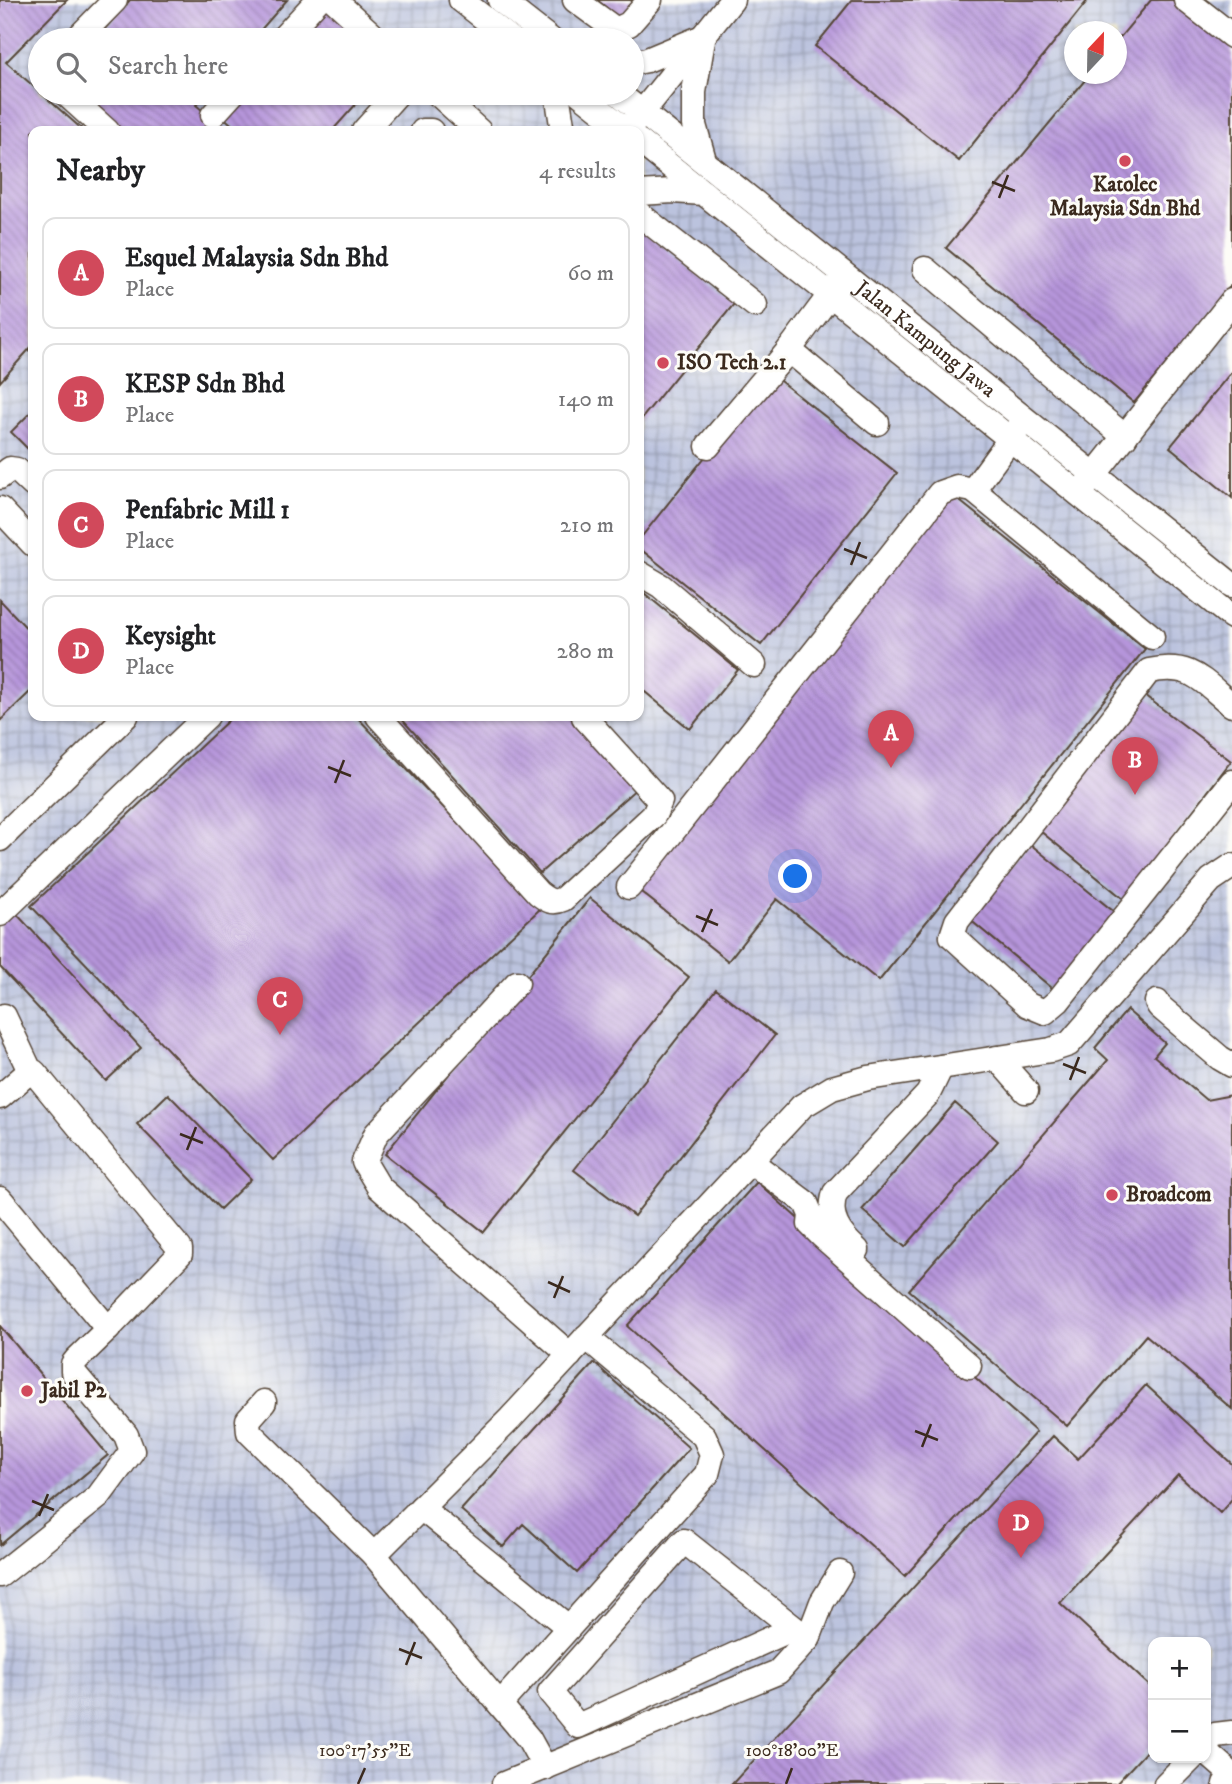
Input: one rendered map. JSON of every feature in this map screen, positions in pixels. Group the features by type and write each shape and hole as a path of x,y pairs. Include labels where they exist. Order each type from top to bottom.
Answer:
{"street":[{"path":"88,28 115,0"},
{"path":"292,28 318,0"},
{"path":"334,0 366,28"},
{"path":"461,0 497,28"},
{"path":"500,0 536,28"},
{"path":"575,0 613,28"},
{"path":"620,28 629,24 650,0"},
{"path":"631,126 732,0"},
{"path":"1186,0 1232,36"},
{"path":"644,61 704,36"},
{"path":"704,36 694,92 694,125 704,160"},
{"path":"78,105 101,126"},
{"path":"213,115 222,105"},
{"path":"368,126 387,105"},
{"path":"450,105 473,126"},
{"path":"558,105 562,126"},
{"path":"594,105 621,126"},
{"name":"Jalan Kampung Jawa","path":"634,105 1232,585"},
{"name":"Jalan Kampung Jawa","path":"644,145 1232,617"},
{"path":"644,192 704,193"},
{"path":"644,218 755,305"},
{"path":"925,269 1125,437"},
{"path":"708,446 789,350 845,274"},
{"path":"1079,494 1232,301"},
{"path":"789,350 877,423"},
{"path":"973,490 1026,418"},
{"path":"0,477 10,469 17,470 28,480"},
{"path":"629,887 940,494 957,486 973,490 1152,637"},
{"path":"0,509 28,539"},
{"path":"644,576 661,586 754,665"},
{"path":"1232,705 1189,670 1168,667 1149,671 957,921 952,936 1028,1005 1045,1012 1058,1001 1232,782"},
{"path":"0,839 121,721"},
{"path":"0,914 202,721"},
{"path":"383,721 538,893 547,901 555,902 593,871 659,807 660,801 588,721"},
{"path":"374,1555 578,1346 802,1106 832,1087 868,1078 1051,1050 1069,1044 1211,880 1232,866"},
{"path":"500,1704 707,1474 712,1454 704,1436 578,1346 379,1187 364,1162 376,1134 517,983"},
{"path":"1157,1002 1226,1061"},
{"path":"0,1575 98,1497 132,1451 126,1435 73,1372 73,1364 178,1258 180,1249 34,1072 30,1071 6,1014"},
{"path":"997,1058 1026,1090"},
{"path":"872,1263 841,1236 831,1216 831,1204 835,1193 928,1094 941,1067"},
{"path":"0,1097 30,1071"},
{"path":"750,1161 806,1203 811,1215 810,1224 968,1366"},
{"path":"0,1199 108,1329"},
{"path":"264,1402 248,1420 249,1432 374,1555 529,1739 545,1768"},
{"path":"421,1508 569,1627"},
{"path":"684,1541 801,1634 578,1726 550,1692 684,1541"},
{"path":"504,1784 778,1672 840,1573"},
{"path":"1211,1738 1214,1735 1232,1733"},
{"path":"1211,1756 1230,1773 1231,1778 1225,1784"},
{"path":"1166,1784 1187,1763"}],"shaded area":[{"path":"0,0 1232,0 1232,1784 0,1784"}],"building":[{"path":"0,0 67,0 39,28 28,28 28,40 6,62 28,81 28,105 55,105 78,126 28,126 28,351 0,382"},
{"path":"130,0 287,0 262,28 106,28"},
{"path":"327,0 358,28 299,28"},
{"path":"597,0 634,0 619,18"},
{"path":"852,0 1088,0 1071,21 1064,21 1064,30 959,161 815,46"},
{"name":"Katolec Malaysia Sdn Bhd","path":"1151,0 1175,0 1232,46 1232,284 1134,403 946,248 1082,84 1127,84 1127,29"},
{"path":"93,105 196,105 220,126 118,126"},
{"path":"228,105 355,105 336,126 233,126 220,114"},
{"name":"ISO Tech 2.1","path":"644,232 734,304 644,416"},
{"path":"1232,371 1232,498 1170,447"},
{"path":"771,374 897,473 761,645 644,552 644,534"},
{"path":"28,415 28,449 11,432"},
{"path":"951,494 1145,649 879,981 777,899 728,961 636,888"},
{"path":"644,593 738,670 690,729 644,691"},
{"path":"0,600 28,630 28,694 0,721"},
{"path":"1144,695 1231,761 1125,900 1039,830"},
{"path":"228,721 361,721 540,909 273,1160 31,906"},
{"path":"403,721 577,721 637,788 540,873"},
{"path":"1030,844 1118,915 1058,993 968,918"},
{"path":"590,898 689,977 484,1232 385,1154"},
{"path":"13,910 141,1048 106,1081 0,967 0,922"},
{"path":"716,989 775,1035 634,1216 574,1170"},
{"name":"Broadcom","path":"1127,1010 1165,1043 1154,1056 1206,1100 1232,1095 1232,1409 1146,1335 1067,1426 909,1290 1108,1060 1095,1048"},
{"path":"168,1094 251,1179 220,1209 137,1124"},
{"path":"955,1103 998,1141 905,1247 862,1210"},
{"path":"757,1182 1036,1432 905,1576 627,1326"},
{"name":"Jabil P2","path":"0,1326 108,1455 0,1545"},
{"path":"594,1363 689,1448 577,1573 523,1524 503,1547 461,1510"},
{"path":"1146,1385 1232,1464 1232,1499 1220,1513 1178,1475 1060,1603 1148,1684 1148,1749 1116,1784 732,1784 1053,1436 1078,1459"}],"place":[{"name":"Katolec Malaysia Sdn Bhd","path":"1125,161"},
{"name":"ISO Tech 2.1","path":"663,363"},
{"name":"Esquel Malaysia Sdn Bhd","path":"891,768"},
{"name":"KESP Sdn Bhd","path":"1135,795"},
{"name":"Penfabric Mill 1","path":"280,1035"},
{"name":"Broadcom","path":"1112,1195"},
{"name":"Jabil P2","path":"27,1391"},
{"name":"Keysight","path":"1021,1558"}]}
